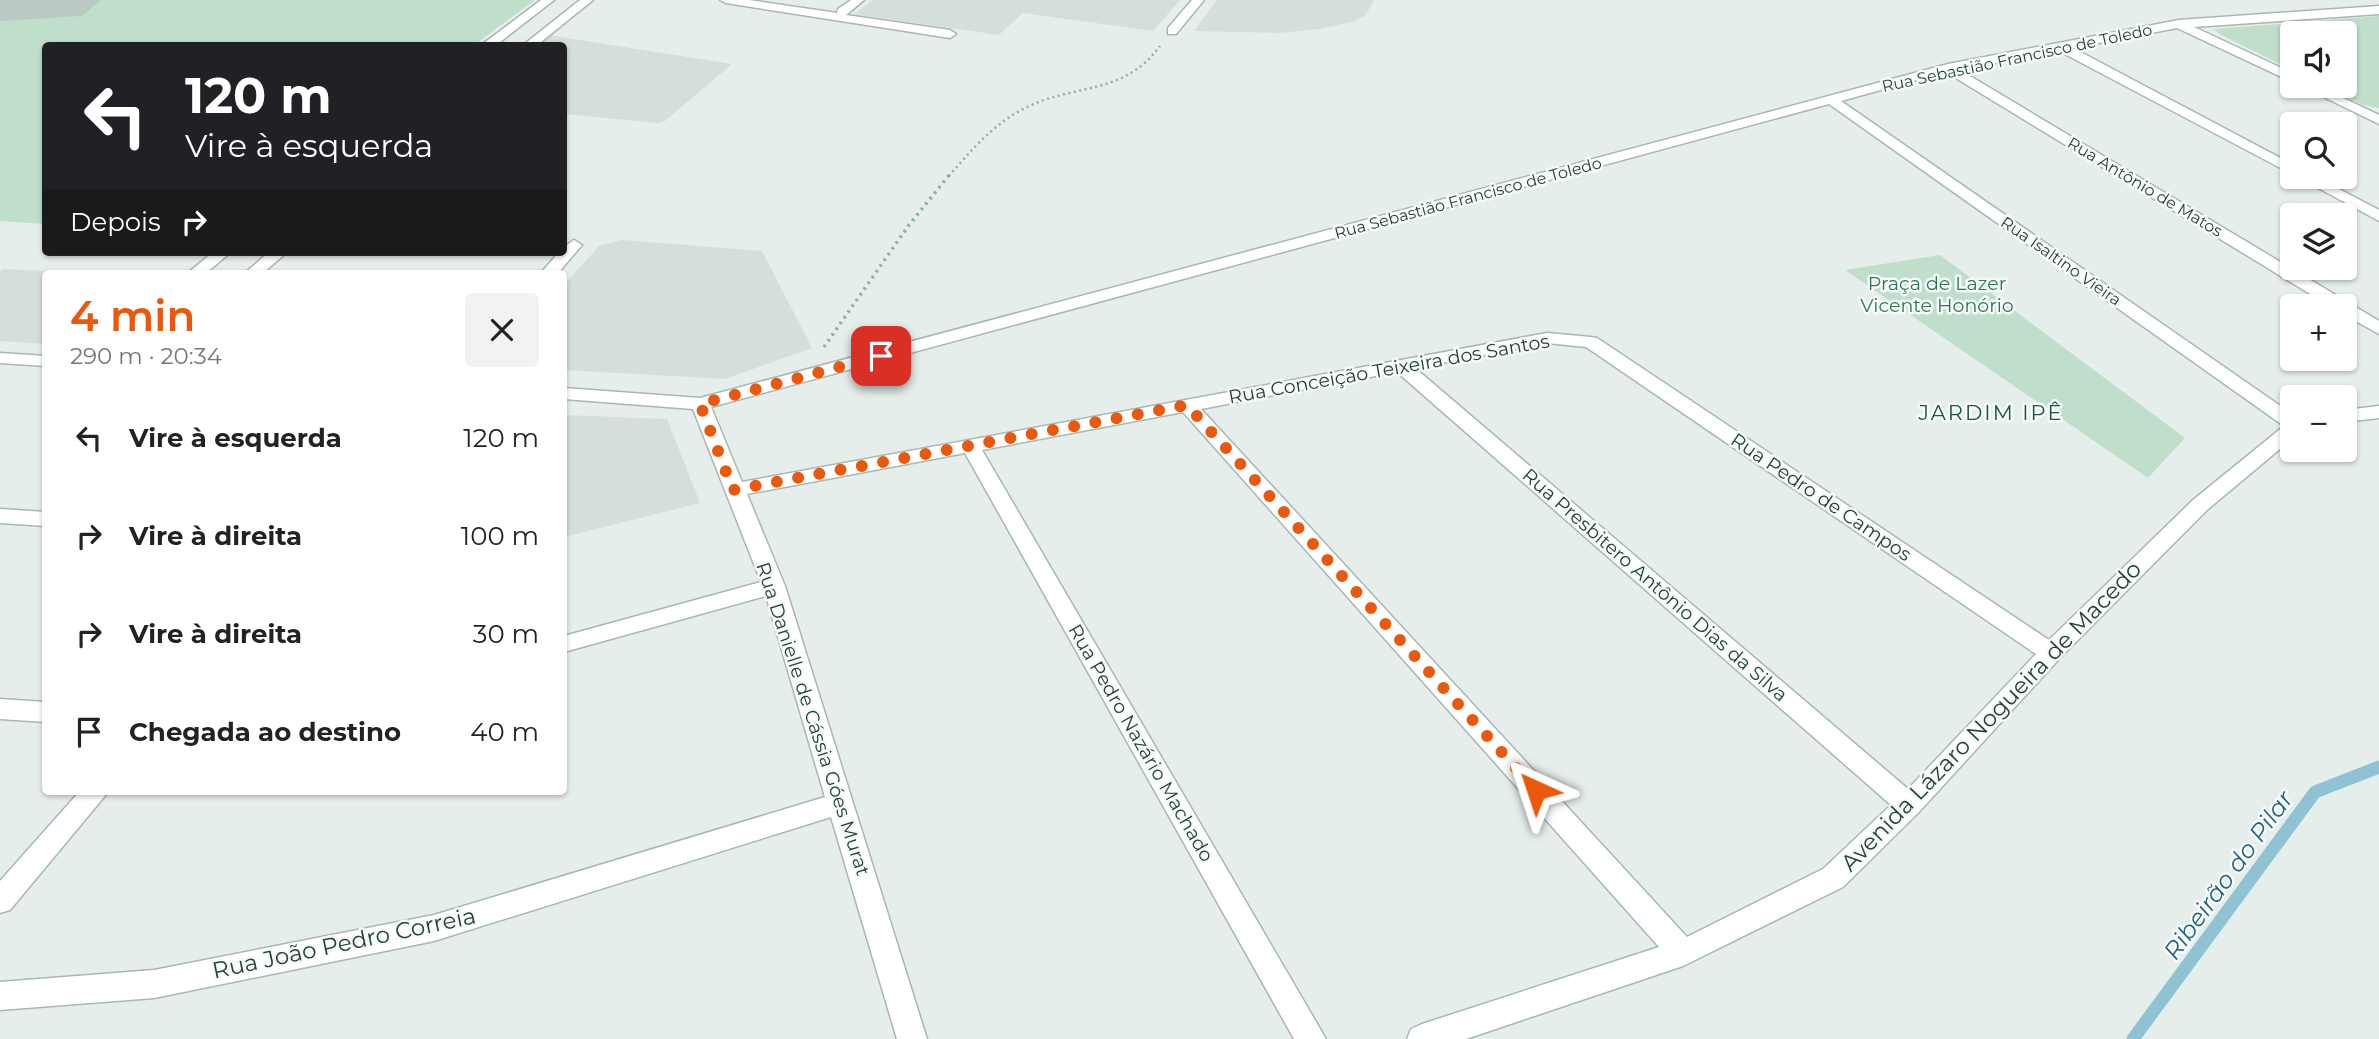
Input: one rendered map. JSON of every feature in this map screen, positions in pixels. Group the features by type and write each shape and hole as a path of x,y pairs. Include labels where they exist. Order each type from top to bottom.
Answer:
{"street":[{"path":"491,42 548,0"},
{"path":"533,42 587,0"},
{"path":"726,0 950,34"},
{"path":"842,12 858,0"},
{"path":"1172,31 1198,0"},
{"name":"Rua Sebastião Francisco de Toledo","path":"567,393 700,404 1948,68 2179,24 2379,10"},
{"path":"2179,24 2280,72"},
{"path":"2062,47 2280,164"},
{"name":"Rua Antônio de Matos","path":"1948,68 2322,294"},
{"path":"2335,98 2377,117"},
{"name":"Rua Isaltino Vieira","path":"1830,99 2280,415"},
{"path":"2328,189 2379,216"},
{"path":"567,253 574,245"},
{"path":"200,270 218,256"},
{"path":"257,270 274,256"},
{"path":"552,270 564,256"},
{"name":"Rua Antônio de Matos","path":"2357,316 2379,329"},
{"name":"Rua Conceição Teixeira dos Santos","path":"733,490 1547,338 1591,342"},
{"name":"Rua Pedro de Campos","path":"1591,342 2051,653"},
{"path":"0,358 42,361"},
{"name":"Rua Presbitero Antônio Dias da Silva","path":"1400,365 1909,805"},
{"name":"Rua Danielle de Cássia Góes Murat","path":"700,404 774,586 912,1039"},
{"path":"1187,405 1683,953"},
{"path":"2357,415 2379,412"},
{"name":"Avenida Lázaro Nogueira de Macedo","path":"1425,1039 1683,953 1833,878 1909,805 2051,653 2200,505 2280,439"},
{"name":"Rua Pedro Nazário Machado","path":"971,447 1311,1039"},
{"path":"0,516 42,519"},
{"path":"567,643 774,586"},
{"path":"0,709 42,712"},
{"path":"0,901 93,795"},
{"name":"Rua João Pedro Correia","path":"0,996 154,984 435,928 841,803"}],"path":[{"path":"803,377 914,220 968,153 1013,115 1040,103 1125,77 1142,69 1172,31"}],"shaded area":[{"path":"873,0 1180,0 1153,31 1023,13 999,35 854,14"},
{"path":"1217,0 1374,0 1365,16 1352,22 1319,29 1279,33 1194,31"},
{"path":"548,35 732,64 665,121 658,123 567,114 567,42 540,42"},
{"path":"622,240 762,251 812,348 725,379 567,370 567,282 599,246"},
{"path":"0,271 42,271 42,344 0,341"},
{"path":"567,415 667,419 700,503 567,536"}],"green space":[{"path":"0,0 535,0 478,42 42,42 42,224 0,221"},
{"path":"2379,16 2379,108 2363,105 2349,98 2357,98 2357,21 2316,21"},
{"path":"2280,24 2280,64 2219,34 2214,29"},
{"name":"Praça de Lazer Vicente Honório","path":"1940,255 2185,438 2148,478 1845,270"}],"building":[{"path":"0,0 101,0 82,16 0,21"}],"waterway":[{"name":"Ribeirão do Pilar","path":"2133,1039 2315,792 2379,767"}],"district":[{"name":"JARDIM IPÊ","path":"1991,412"}],"route":[{"path":"881,356 700,404 733,490 1187,405 1536,790"}]}
